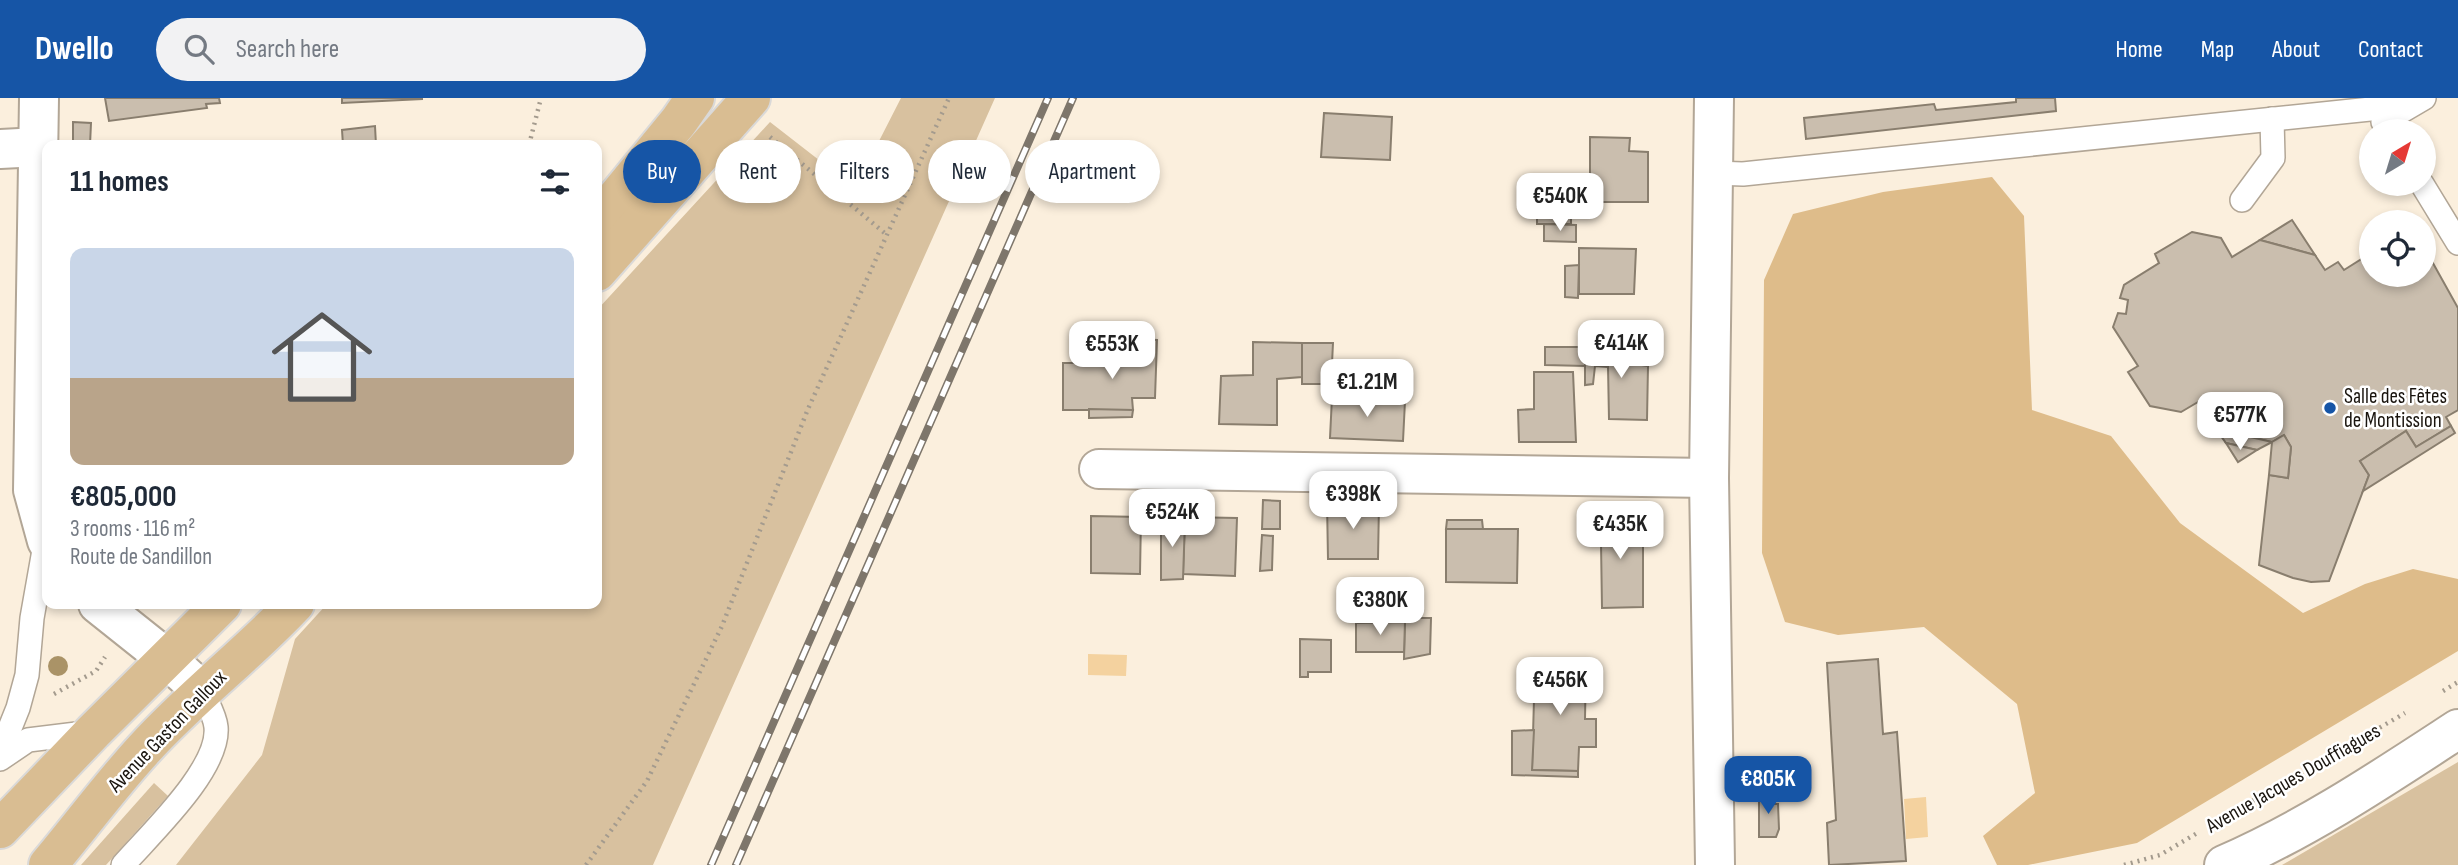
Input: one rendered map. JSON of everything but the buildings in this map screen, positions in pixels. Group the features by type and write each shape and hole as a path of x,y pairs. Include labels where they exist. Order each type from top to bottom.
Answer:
{"main road":[{"path":"602,215 680,121 695,98"},
{"path":"701,144 734,98"},
{"path":"701,164 756,114"},
{"path":"602,266 658,203"},
{"path":"0,829 217,609"},
{"name":"Avenue Gaston Galloux","path":"48,865 144,749 290,609"}],"street":[{"path":"39,98 33,489 42,522"},
{"path":"1714,98 1709,478 1715,865"},
{"path":"0,149 39,147"},
{"path":"1099,468 1709,478"},
{"path":"104,609 202,691"},
{"name":"Avenue Jacques Douffiagues","path":"2224,865 2258,850 2382,779 2458,729"}],"lane":[{"path":"1713,173 1743,174 2416,102"},
{"path":"2389,119 2416,102"},
{"path":"2242,200 2273,158 2273,119"},
{"path":"2429,196 2458,243"},
{"path":"0,753 18,708 27,675 32,618 42,566"},
{"path":"123,865 190,790 213,752 216,726 202,691"},
{"path":"0,759 28,740 93,732"}],"path":[{"path":"530,140 541,98"},
{"path":"586,865 647,781 722,626 808,409 949,98"},
{"path":"756,114 887,235"},
{"path":"46,698 96,671"},
{"path":"2435,695 2458,682"},
{"name":"Avenue Jacques Douffiagues","path":"2123,865 2160,855 2412,709"}],"shaded area":[{"path":"901,98 995,98 976,140 928,140 928,203 948,203 653,865 176,865 262,755 295,639 322,609 602,609 602,305 695,203 701,203 701,197 715,182 715,203 801,203 801,146 815,157 815,203 914,203 914,140 880,140"},
{"path":"770,122 793,140 753,140"},
{"path":"1992,177 2024,216 2032,410 2111,436 2180,523 2303,613 2365,584 2413,569 2458,579 2458,651 2137,843 2028,865 1997,865 1983,836 2035,793 2017,704 1924,627 1838,635 1785,622 1762,553 1764,280 1793,214 1883,192"},
{"path":"1088,654 1127,655 1126,676 1088,675"},
{"path":"2458,762 2458,865 2282,865"},
{"path":"154,783 168,796 106,865 81,865"},
{"path":"1926,797 1928,837 1906,839 1904,799"}],"railway":[{"path":"711,865 1048,98"},
{"path":"736,865 1073,98"}],"place":[{"name":"Salle des Fêtes de Montission","path":"2330,408"}]}
